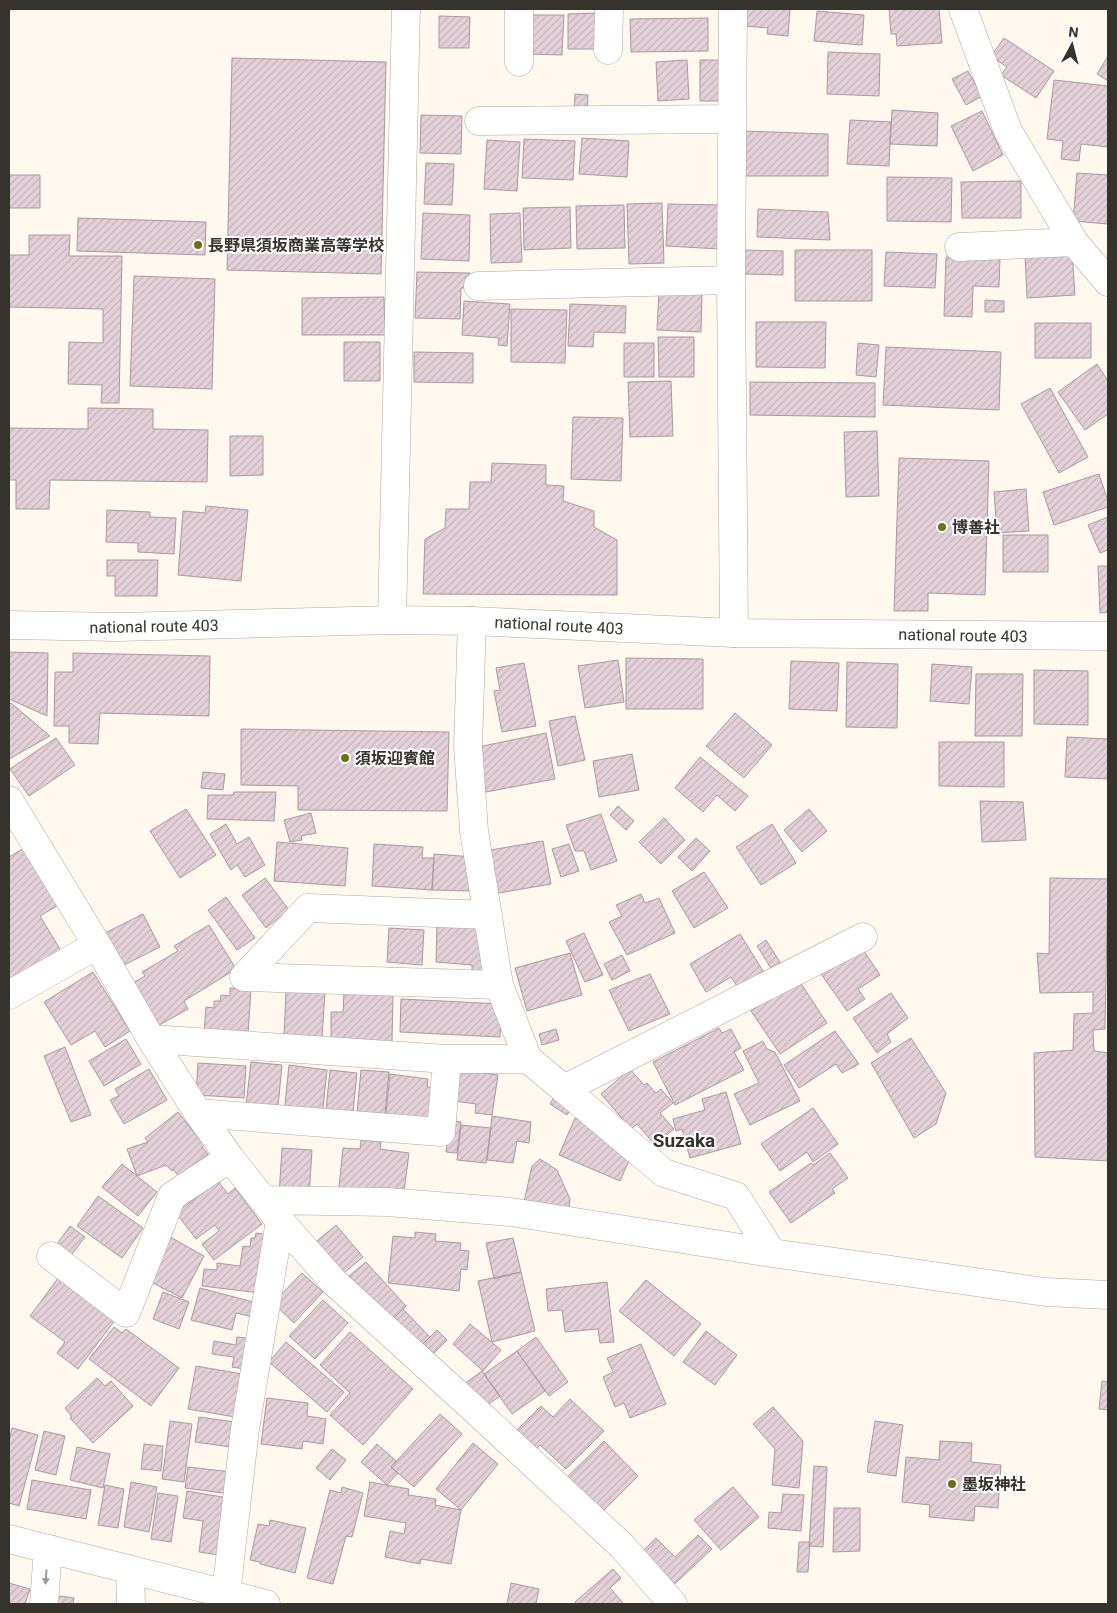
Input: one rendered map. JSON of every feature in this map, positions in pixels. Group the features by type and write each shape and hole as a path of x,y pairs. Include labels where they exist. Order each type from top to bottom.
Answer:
{"main road":[{"path":"392,620 406,9"},
{"path":"518,62 519,9"},
{"path":"608,50 609,9"},
{"path":"733,9 731,280 734,632"},
{"path":"963,9 1008,132 1074,242 1108,282"},
{"path":"479,121 732,119"},
{"path":"959,247 1074,242"},
{"path":"478,286 731,280"},
{"name":"national route 403","path":"9,625 118,627 392,620 472,621 734,632 1108,636"},
{"path":"472,621 468,746 474,831 499,985 528,1059 664,1173 736,1196 772,1253"},
{"path":"9,800 97,945 151,1039 198,1113 262,1200 334,1282 622,1546 673,1604"},
{"path":"488,915 308,908 244,977 499,985"},
{"path":"564,1090 863,937"},
{"path":"9,996 97,945"},
{"path":"151,1039 447,1059 528,1059"},
{"path":"198,1113 441,1132 447,1059"},
{"path":"51,1256 126,1313 172,1196 230,1158"},
{"path":"262,1200 387,1202 511,1212 772,1253 1045,1292 1108,1295"},
{"path":"226,1594 245,1429 280,1221"},
{"path":"9,1539 266,1604"},
{"path":"44,1604 48,1549"},
{"path":"130,1570 131,1604"}],"building":[{"path":"746,9 790,9 788,36 767,34 768,28 745,26"},
{"path":"889,9 939,9 942,43 897,46 896,34 891,34"},
{"path":"817,11 864,15 862,45 814,41"},
{"path":"598,13 598,49 568,49 568,14"},
{"path":"528,15 564,15 562,55 527,54"},
{"path":"439,16 470,17 469,48 439,48"},
{"path":"708,18 708,51 631,52 630,19"},
{"path":"1004,38 1054,71 1036,98 1001,75 1007,67 991,56"},
{"path":"828,52 880,54 879,96 827,94"},
{"path":"1108,56 1108,81 1097,74"},
{"path":"232,58 386,62 381,274 227,270"},
{"path":"687,60 689,99 658,101 656,62"},
{"path":"700,60 723,60 724,101 700,101"},
{"path":"968,71 982,96 966,105 952,79"},
{"path":"1054,80 1108,86 1108,147 1081,144 1079,161 1061,159 1063,141 1047,139"},
{"path":"575,94 588,95 587,114 574,113"},
{"path":"892,110 938,113 937,146 890,144"},
{"path":"982,111 1003,155 973,171 951,126"},
{"path":"421,115 462,116 461,154 420,153"},
{"path":"850,120 891,122 889,166 847,164"},
{"path":"743,131 828,134 828,176 745,176"},
{"path":"582,138 629,141 627,177 579,174"},
{"path":"524,139 575,141 573,180 522,178"},
{"path":"487,140 520,142 517,191 484,189"},
{"path":"426,163 454,164 452,205 424,204"},
{"path":"1077,173 1108,175 1108,224 1073,221"},
{"path":"9,175 40,175 40,208 9,208"},
{"path":"887,177 952,178 951,222 887,221"},
{"path":"1021,181 1021,218 962,218 961,182"},
{"path":"662,203 664,263 629,264 627,204"},
{"path":"668,204 721,205 720,249 666,246"},
{"path":"624,205 625,248 577,249 576,206"},
{"path":"570,207 571,248 524,250 523,208"},
{"path":"758,209 828,212 830,240 757,237"},
{"path":"423,213 470,215 469,261 421,259"},
{"path":"520,213 522,262 491,263 490,214"},
{"path":"78,218 206,222 205,255 77,251"},
{"path":"29,235 70,235 69,256 122,256 119,403 101,403 102,385 68,384 69,342 103,343 103,309 9,307 9,255 29,255"},
{"path":"745,250 783,251 783,275 744,274"},
{"path":"795,250 872,250 872,301 795,301"},
{"path":"886,252 937,254 935,288 884,286"},
{"path":"1072,252 1075,295 1027,298 1025,255"},
{"path":"946,257 1000,258 999,287 973,286 972,317 944,316"},
{"path":"417,272 470,273 470,288 461,288 460,319 415,318"},
{"path":"134,276 215,279 212,389 130,386"},
{"path":"659,291 702,293 701,332 657,330"},
{"path":"384,297 385,335 302,335 302,298"},
{"path":"985,300 1004,301 1004,312 985,312"},
{"path":"464,301 510,304 507,346 498,345 499,338 462,335"},
{"path":"570,304 626,306 625,333 594,332 593,347 568,346"},
{"path":"511,309 567,310 565,363 511,362"},
{"path":"756,322 826,322 825,368 756,367"},
{"path":"1035,323 1091,323 1091,358 1035,358"},
{"path":"658,337 694,337 694,377 659,377"},
{"path":"344,342 380,342 380,381 344,381"},
{"path":"624,343 654,343 654,377 624,377"},
{"path":"858,343 879,345 876,377 856,375"},
{"path":"886,347 1001,352 999,410 883,405"},
{"path":"414,352 473,353 473,383 414,382"},
{"path":"1097,364 1108,381 1108,414 1085,430 1058,392"},
{"path":"671,381 673,436 630,437 628,382"},
{"path":"750,382 875,383 875,417 750,415"},
{"path":"1050,388 1088,457 1059,473 1021,404"},
{"path":"88,408 153,409 153,429 208,430 207,482 50,480 49,509 16,509 16,480 9,480 9,428 88,429"},
{"path":"573,417 623,418 621,481 571,479"},
{"path":"877,431 879,496 846,497 844,432"},
{"path":"230,436 263,436 263,475 230,476"},
{"name":"博善社","path":"899,458 989,461 985,595 928,593 928,611 894,611"},
{"path":"492,463 546,465 546,485 564,486 563,501 594,511 594,527 617,540 617,595 423,594 425,539 445,528 446,509 469,509 470,482 491,482"},
{"path":"1099,474 1108,501 1108,507 1054,525 1043,492"},
{"path":"1026,489 1029,531 997,533 994,492"},
{"path":"206,506 248,510 241,581 178,575 183,511 205,513"},
{"path":"107,510 150,512 150,517 176,518 174,554 138,552 138,543 106,542"},
{"path":"1108,517 1108,550 1100,553 1088,525"},
{"path":"1003,535 1048,535 1048,572 1003,572"},
{"path":"107,560 158,560 157,596 115,596 115,576 107,576"},
{"path":"1098,566 1108,566 1108,612 1100,613"},
{"path":"9,652 48,653 47,716 9,699"},
{"path":"73,653 210,656 209,716 100,713 98,744 69,743 69,726 54,726 55,672 73,672"},
{"path":"626,658 703,659 703,709 626,709"},
{"path":"618,660 624,702 585,708 578,666"},
{"path":"791,661 839,663 837,711 789,709"},
{"path":"847,662 898,664 897,728 846,727"},
{"path":"524,663 536,726 502,732 494,691 500,690 496,668"},
{"path":"932,664 972,667 969,704 930,701"},
{"path":"1034,670 1088,671 1088,725 1034,724"},
{"path":"976,674 1023,674 1022,736 975,736"},
{"path":"11,703 50,736 9,759 9,705"},
{"path":"735,713 772,745 744,778 706,746"},
{"path":"575,716 585,760 558,766 549,721"},
{"name":"須坂迎賓館","path":"241,729 449,732 447,811 298,810 298,786 241,785"},
{"path":"546,733 555,779 486,792 478,747"},
{"path":"1067,737 1108,739 1108,779 1065,777"},
{"path":"56,738 75,765 29,796 10,769"},
{"path":"939,742 1004,742 1004,787 939,786"},
{"path":"632,754 639,790 599,797 593,761"},
{"path":"700,757 748,796 735,811 717,795 703,812 675,788"},
{"path":"203,772 225,774 223,790 201,788"},
{"path":"234,792 276,792 274,821 207,819 208,795 233,795"},
{"path":"980,801 1023,802 1026,840 982,842"},
{"path":"618,806 634,821 626,830 610,815"},
{"path":"186,809 216,855 180,878 150,831"},
{"path":"809,809 827,831 802,852 784,830"},
{"path":"311,813 316,833 301,836 302,840 290,842 284,820"},
{"path":"601,814 617,861 591,870 584,851 575,851 566,825"},
{"path":"664,818 685,840 661,864 639,842"},
{"path":"226,824 237,844 249,837 265,865 245,877 237,865 231,870 210,834"},
{"path":"772,824 796,863 761,885 736,847"},
{"path":"696,838 710,851 692,871 678,857"},
{"path":"543,841 551,884 493,894 485,851"},
{"path":"277,842 348,848 345,886 274,881"},
{"path":"374,844 423,847 422,858 434,858 432,890 372,886"},
{"path":"569,844 579,871 561,877 552,849"},
{"path":"26,847 60,904 40,916 63,954 9,986 9,857"},
{"path":"434,854 474,857 470,891 432,890"},
{"path":"704,872 728,908 694,928 672,891"},
{"path":"265,878 289,910 266,928 242,895"},
{"path":"1050,878 1108,879 1105,1029 1093,1030 1094,1051 1108,1053 1108,1161 1035,1157 1034,1053 1073,1050 1074,1014 1093,1013 1093,992 1040,993 1037,953 1049,954"},
{"path":"641,894 645,903 659,898 675,933 627,955 609,922 622,916 616,905"},
{"path":"226,897 255,938 237,950 208,910"},
{"path":"143,914 160,947 122,966 105,933"},
{"path":"209,925 236,969 184,1001 188,1009 154,1028 128,986 145,976 142,972 178,951 174,946"},
{"path":"437,925 486,928 493,976 472,975 472,965 436,962"},
{"path":"389,928 424,930 422,965 387,962"},
{"path":"584,933 603,975 585,982 566,941"},
{"path":"740,934 768,979 742,994 731,977 706,992 690,964"},
{"path":"766,940 783,967 774,973 757,946"},
{"path":"857,941 880,975 858,989 865,999 847,1011 817,968"},
{"path":"570,953 582,995 527,1011 515,968"},
{"path":"622,955 630,971 612,980 604,964"},
{"path":"93,972 130,1031 105,1047 95,1031 71,1045 44,1002"},
{"path":"650,974 670,1014 629,1031 609,990"},
{"path":"798,979 827,1023 780,1054 751,1011"},
{"path":"230,988 251,989 248,1035 204,1032 206,1007 214,1008 214,1001 220,1001 221,995 230,996"},
{"path":"286,991 325,992 322,1038 284,1036"},
{"path":"344,993 393,995 392,1042 331,1047 331,1012 343,1012"},
{"path":"891,993 908,1018 887,1034 891,1042 877,1053 853,1018"},
{"path":"401,999 502,1004 500,1037 400,1032"},
{"path":"719,1028 722,1033 731,1029 741,1048 734,1052 744,1070 675,1105 653,1062"},
{"path":"556,1029 559,1040 542,1045 539,1034"},
{"path":"835,1031 859,1064 842,1073 836,1064 799,1088 784,1065"},
{"path":"911,1038 946,1093 936,1124 914,1138 871,1063"},
{"path":"126,1039 141,1064 104,1086 89,1061"},
{"path":"763,1041 767,1049 775,1052 800,1101 750,1125 734,1094 759,1083 743,1051"},
{"path":"65,1047 91,1115 71,1122 44,1056"},
{"path":"251,1062 282,1065 277,1117 245,1114"},
{"path":"198,1063 246,1066 244,1098 196,1095"},
{"path":"289,1065 327,1070 322,1118 284,1114"},
{"path":"149,1069 167,1100 124,1124 110,1100 119,1096 115,1089"},
{"path":"458,1069 498,1075 492,1115 475,1113 476,1104 454,1101"},
{"path":"630,1069 644,1085 647,1083 656,1093 661,1089 673,1103 660,1113 674,1129 655,1145 637,1124 631,1129 601,1094"},
{"path":"330,1070 357,1073 352,1122 325,1119"},
{"path":"361,1070 389,1072 384,1125 356,1123"},
{"path":"390,1074 428,1079 427,1087 437,1087 432,1126 385,1122"},
{"path":"726,1092 741,1144 690,1158 682,1129 676,1131 673,1119 705,1110 702,1099"},
{"path":"556,1094 573,1105 567,1115 550,1104"},
{"path":"813,1108 838,1144 813,1162 807,1152 780,1171 761,1144"},
{"path":"178,1112 204,1145 202,1147 208,1154 179,1177 173,1169 172,1171 166,1165 137,1176 127,1149 148,1142 145,1138"},
{"path":"492,1116 531,1122 529,1143 517,1141 513,1163 487,1160"},
{"path":"575,1118 619,1137 632,1154 620,1181 559,1155"},
{"path":"450,1121 461,1122 457,1153 446,1152"},
{"path":"461,1125 491,1128 486,1163 457,1160"},
{"path":"361,1140 381,1142 380,1149 409,1153 404,1192 338,1197 343,1148 360,1149"},
{"path":"282,1148 312,1150 309,1197 279,1195"},
{"path":"830,1153 848,1178 832,1189 835,1193 791,1223 769,1192 811,1163 813,1165"},
{"path":"540,1159 557,1170 570,1199 568,1214 523,1206 532,1166"},
{"path":"122,1164 157,1192 138,1216 102,1187"},
{"path":"218,1181 228,1194 235,1188 262,1224 214,1260 202,1244 219,1231 215,1225 196,1239 176,1213"},
{"path":"98,1196 143,1228 122,1258 77,1226"},
{"path":"336,1225 363,1257 339,1277 312,1245"},
{"path":"70,1226 85,1237 69,1258 54,1248"},
{"path":"415,1232 436,1234 435,1241 461,1243 460,1250 469,1251 467,1270 461,1269 459,1291 388,1283 393,1236 415,1238"},
{"path":"256,1233 268,1235 260,1293 202,1286 204,1269 217,1270 217,1263 240,1266 243,1246 250,1247 251,1238 255,1238"},
{"path":"170,1237 204,1256 182,1298 147,1280"},
{"path":"513,1238 521,1272 494,1279 486,1243"},
{"path":"366,1262 406,1306 386,1326 343,1281"},
{"path":"521,1272 535,1331 492,1342 478,1281"},
{"path":"302,1273 323,1292 294,1323 273,1303"},
{"path":"59,1277 116,1319 78,1369 57,1353 65,1342 30,1316"},
{"path":"646,1280 701,1324 674,1356 619,1311"},
{"path":"607,1282 614,1342 600,1343 598,1329 565,1332 562,1310 548,1311 546,1289"},
{"path":"200,1288 257,1303 253,1317 236,1313 232,1330 191,1320"},
{"path":"163,1292 189,1302 179,1329 153,1319"},
{"path":"323,1300 348,1323 315,1359 289,1336"},
{"path":"403,1309 430,1337 413,1353 386,1326"},
{"path":"470,1324 501,1350 483,1371 453,1344"},
{"path":"114,1327 122,1333 126,1329 179,1368 151,1406 89,1359"},
{"path":"437,1330 447,1340 427,1360 417,1350"},
{"path":"706,1331 737,1355 715,1385 683,1362"},
{"path":"350,1332 413,1389 363,1445 330,1415 350,1393 320,1365"},
{"path":"237,1337 254,1339 250,1370 232,1367 234,1357 212,1354 214,1341 236,1345"},
{"path":"536,1337 568,1382 549,1396 517,1351"},
{"path":"286,1342 344,1392 327,1412 269,1362"},
{"path":"641,1344 666,1404 630,1418 624,1403 615,1407 603,1377 613,1372 607,1358"},
{"path":"517,1351 545,1391 512,1414 484,1374"},
{"path":"196,1366 242,1374 235,1417 188,1409"},
{"path":"482,1371 500,1396 482,1409 464,1384"},
{"path":"97,1378 105,1386 111,1381 133,1406 93,1443 70,1418 72,1417 65,1408"},
{"path":"1102,1381 1108,1382 1108,1410 1099,1409"},
{"path":"267,1398 308,1403 307,1416 326,1419 323,1444 303,1441 302,1449 261,1444"},
{"path":"570,1399 604,1431 566,1469 540,1445 534,1452 514,1433 541,1406 553,1417"},
{"path":"773,1407 803,1441 799,1488 772,1485 775,1449 753,1424"},
{"path":"440,1414 462,1434 414,1487 391,1467"},
{"path":"199,1417 242,1423 238,1448 195,1442"},
{"path":"170,1421 192,1424 184,1482 162,1479"},
{"path":"875,1421 903,1425 896,1476 867,1472"},
{"path":"12,1428 38,1435 19,1506 9,1503 9,1441"},
{"path":"44,1431 65,1436 56,1475 35,1470"},
{"path":"604,1441 638,1476 595,1519 560,1484"},
{"name":"墨坂神社","path":"940,1441 972,1443 971,1462 1001,1465 998,1508 975,1506 974,1521 929,1517 930,1505 902,1502 906,1457 939,1460"},
{"path":"473,1443 498,1464 461,1510 436,1489"},
{"path":"144,1444 163,1446 161,1471 141,1469"},
{"path":"377,1444 396,1461 391,1467 398,1473 387,1485 361,1462"},
{"path":"77,1447 110,1454 103,1488 70,1480"},
{"path":"332,1449 346,1460 330,1480 316,1468"},
{"path":"814,1466 827,1467 823,1547 809,1546"},
{"path":"188,1467 232,1472 230,1494 185,1488"},
{"path":"32,1480 91,1490 86,1519 27,1509"},
{"path":"131,1482 157,1487 149,1532 124,1527"},
{"path":"370,1482 409,1489 408,1495 436,1499 435,1505 461,1510 451,1564 421,1559 420,1564 385,1557 390,1531 404,1534 406,1523 364,1516"},
{"path":"105,1485 124,1489 118,1528 98,1525"},
{"path":"342,1487 363,1493 352,1537 346,1536 333,1584 307,1578 330,1490 341,1493"},
{"path":"733,1487 759,1517 721,1550 694,1520"},
{"path":"187,1491 234,1499 225,1556 199,1552 203,1521 183,1518"},
{"path":"158,1493 178,1496 171,1542 151,1539"},
{"path":"783,1494 804,1495 801,1531 768,1528 769,1512 781,1513"},
{"path":"834,1508 860,1508 860,1551 833,1552"},
{"path":"270,1520 306,1528 295,1573 250,1560 258,1524 269,1526"},
{"path":"698,1535 712,1549 664,1594 632,1562 656,1538 675,1557"},
{"path":"799,1542 810,1542 808,1572 797,1572"},
{"path":"613,1569 621,1578 610,1588 624,1604 577,1604 575,1602"},
{"path":"9,1583 30,1589 25,1604 9,1604"},
{"path":"511,1583 539,1589 536,1604 507,1604"},
{"path":"53,1595 74,1598 73,1604 51,1604"}],"place":[{"name":"長野県須坂商業高等学校","path":"198,245"},
{"name":"博善社","path":"942,527"},
{"name":"須坂迎賓館","path":"345,758"},
{"name":"墨坂神社","path":"952,1484"}],"district":[{"name":"Suzaka","path":"684,1140"}]}
